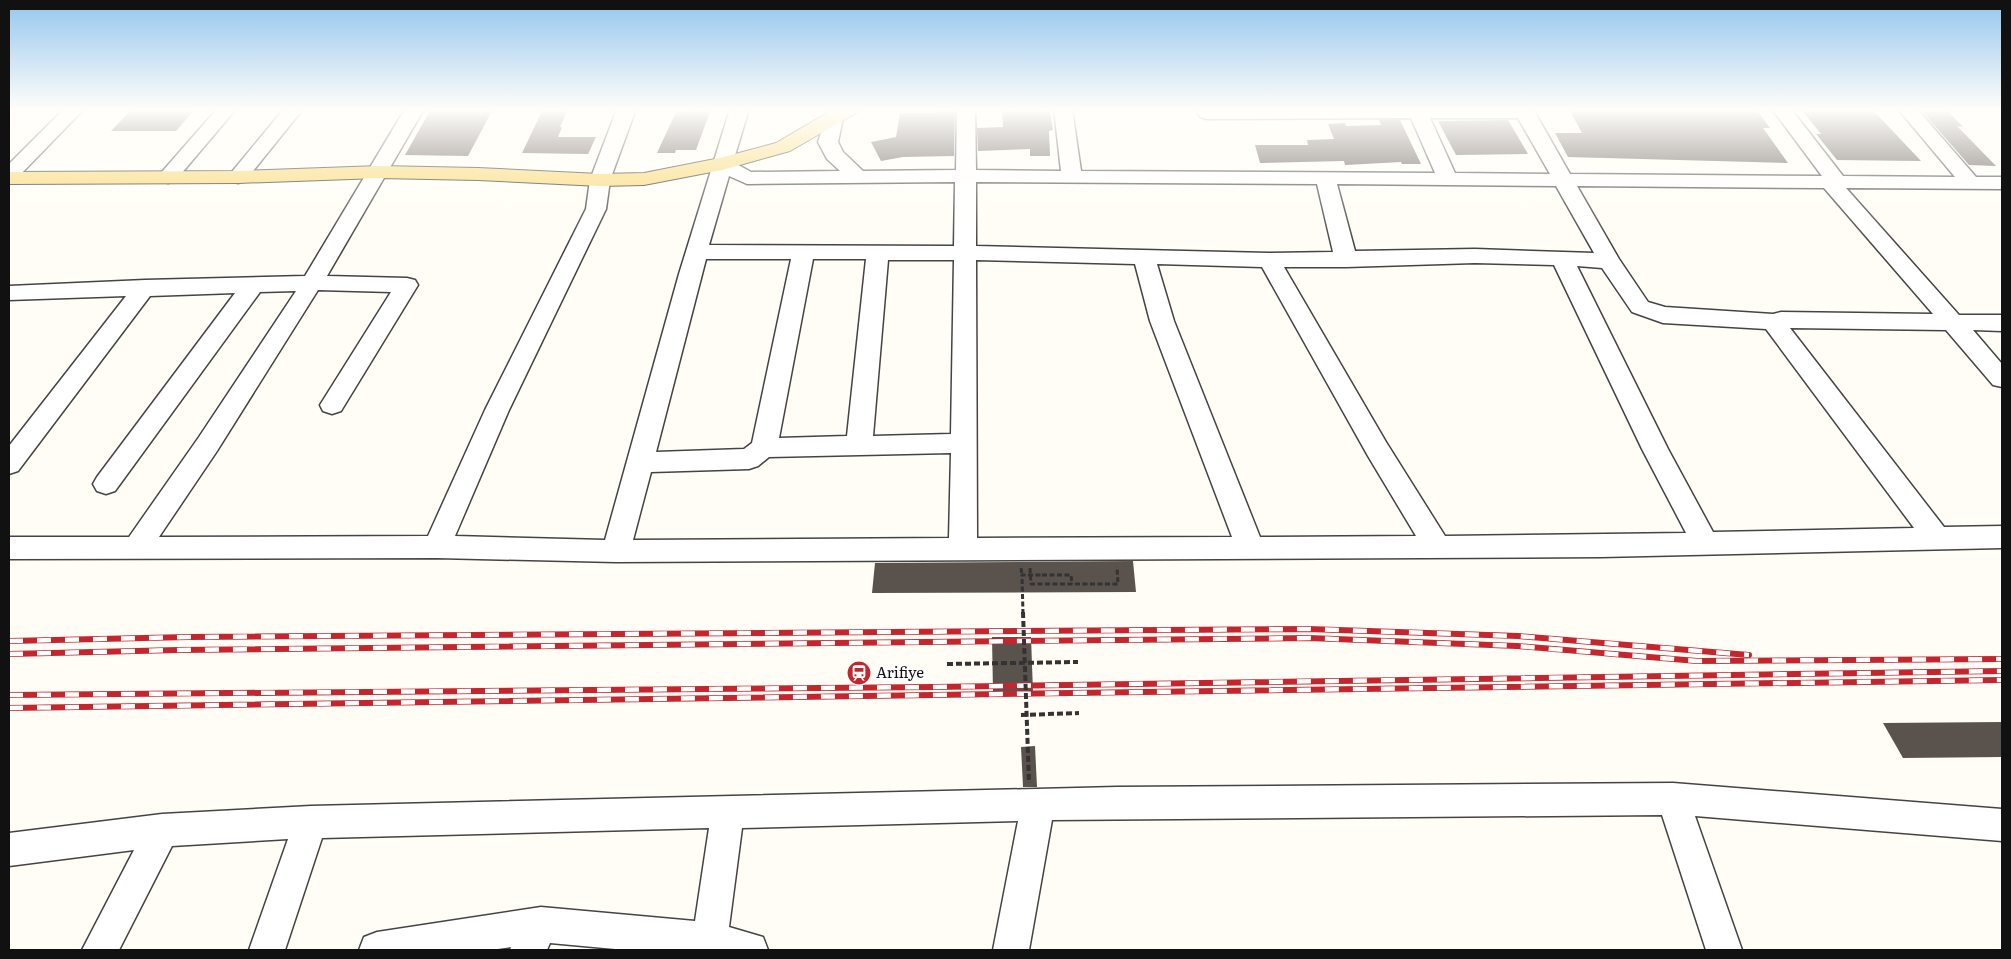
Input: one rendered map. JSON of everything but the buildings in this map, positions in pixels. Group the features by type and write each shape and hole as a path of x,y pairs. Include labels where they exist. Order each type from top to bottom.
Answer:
{"main road":[{"path":"9,176 238,177 378,172 478,174 600,180 644,179 722,164 759,154"}],"street":[{"path":"9,176 31,154"},
{"path":"168,177 188,154"},
{"path":"238,177 257,154"},
{"path":"136,548 208,444 312,282 389,154"},
{"path":"438,547 497,410 596,209 600,180 610,154"},
{"path":"616,551 725,154"},
{"path":"833,154 858,177"},
{"path":"963,548 965,154"},
{"path":"1069,154 1072,176"},
{"path":"1436,154 1448,179"},
{"path":"1548,154 1609,261 1640,307 1664,315 1773,322 1781,320 2002,323"},
{"path":"1813,154 1834,182 2002,379"},
{"path":"1946,154 1971,183"},
{"path":"722,164 747,178 965,176 1325,177 2002,183"},
{"path":"1325,177 1346,260"},
{"path":"764,448 804,251"},
{"path":"697,252 964,253 1269,260 1475,256 1609,261"},
{"path":"859,445 878,252"},
{"path":"1144,256 1162,321 1250,547"},
{"path":"1562,258 1655,449 1705,543"},
{"path":"1269,260 1377,449 1437,546"},
{"path":"12,297 145,288 312,282 407,285 332,405"},
{"path":"106,484 253,285"},
{"path":"9,464 145,288"},
{"path":"1773,322 1937,538"},
{"path":"640,462 750,459 764,448 964,443"},
{"path":"9,548 438,547 616,551 1437,546 2002,537"},
{"path":"1011,950 1033,794"},
{"path":"9,850 162,830 311,822 728,812 1033,794 1673,799 2002,825"},
{"path":"1673,799 1724,950"},
{"path":"710,940 728,812"},
{"path":"267,950 311,822"},
{"path":"100,950 162,830"},
{"path":"376,950 534,938 710,940 750,950"}],"path":[{"path":"1033,794 1026,714 1022,575 1071,575 1072,584"},
{"path":"1039,584 1107,584"},
{"path":"947,664 1078,662"},
{"path":"1020,715 1079,713"}],"railway":[{"path":"9,641 189,637 1308,629 1518,636 1749,655"},
{"path":"9,654 178,650 1309,638 1517,646 1697,661 2002,659"},
{"path":"9,695 934,687 2002,671"},
{"path":"9,708 2002,680"}],"place":[{"name":"Arifiye","path":"859,673"}]}
